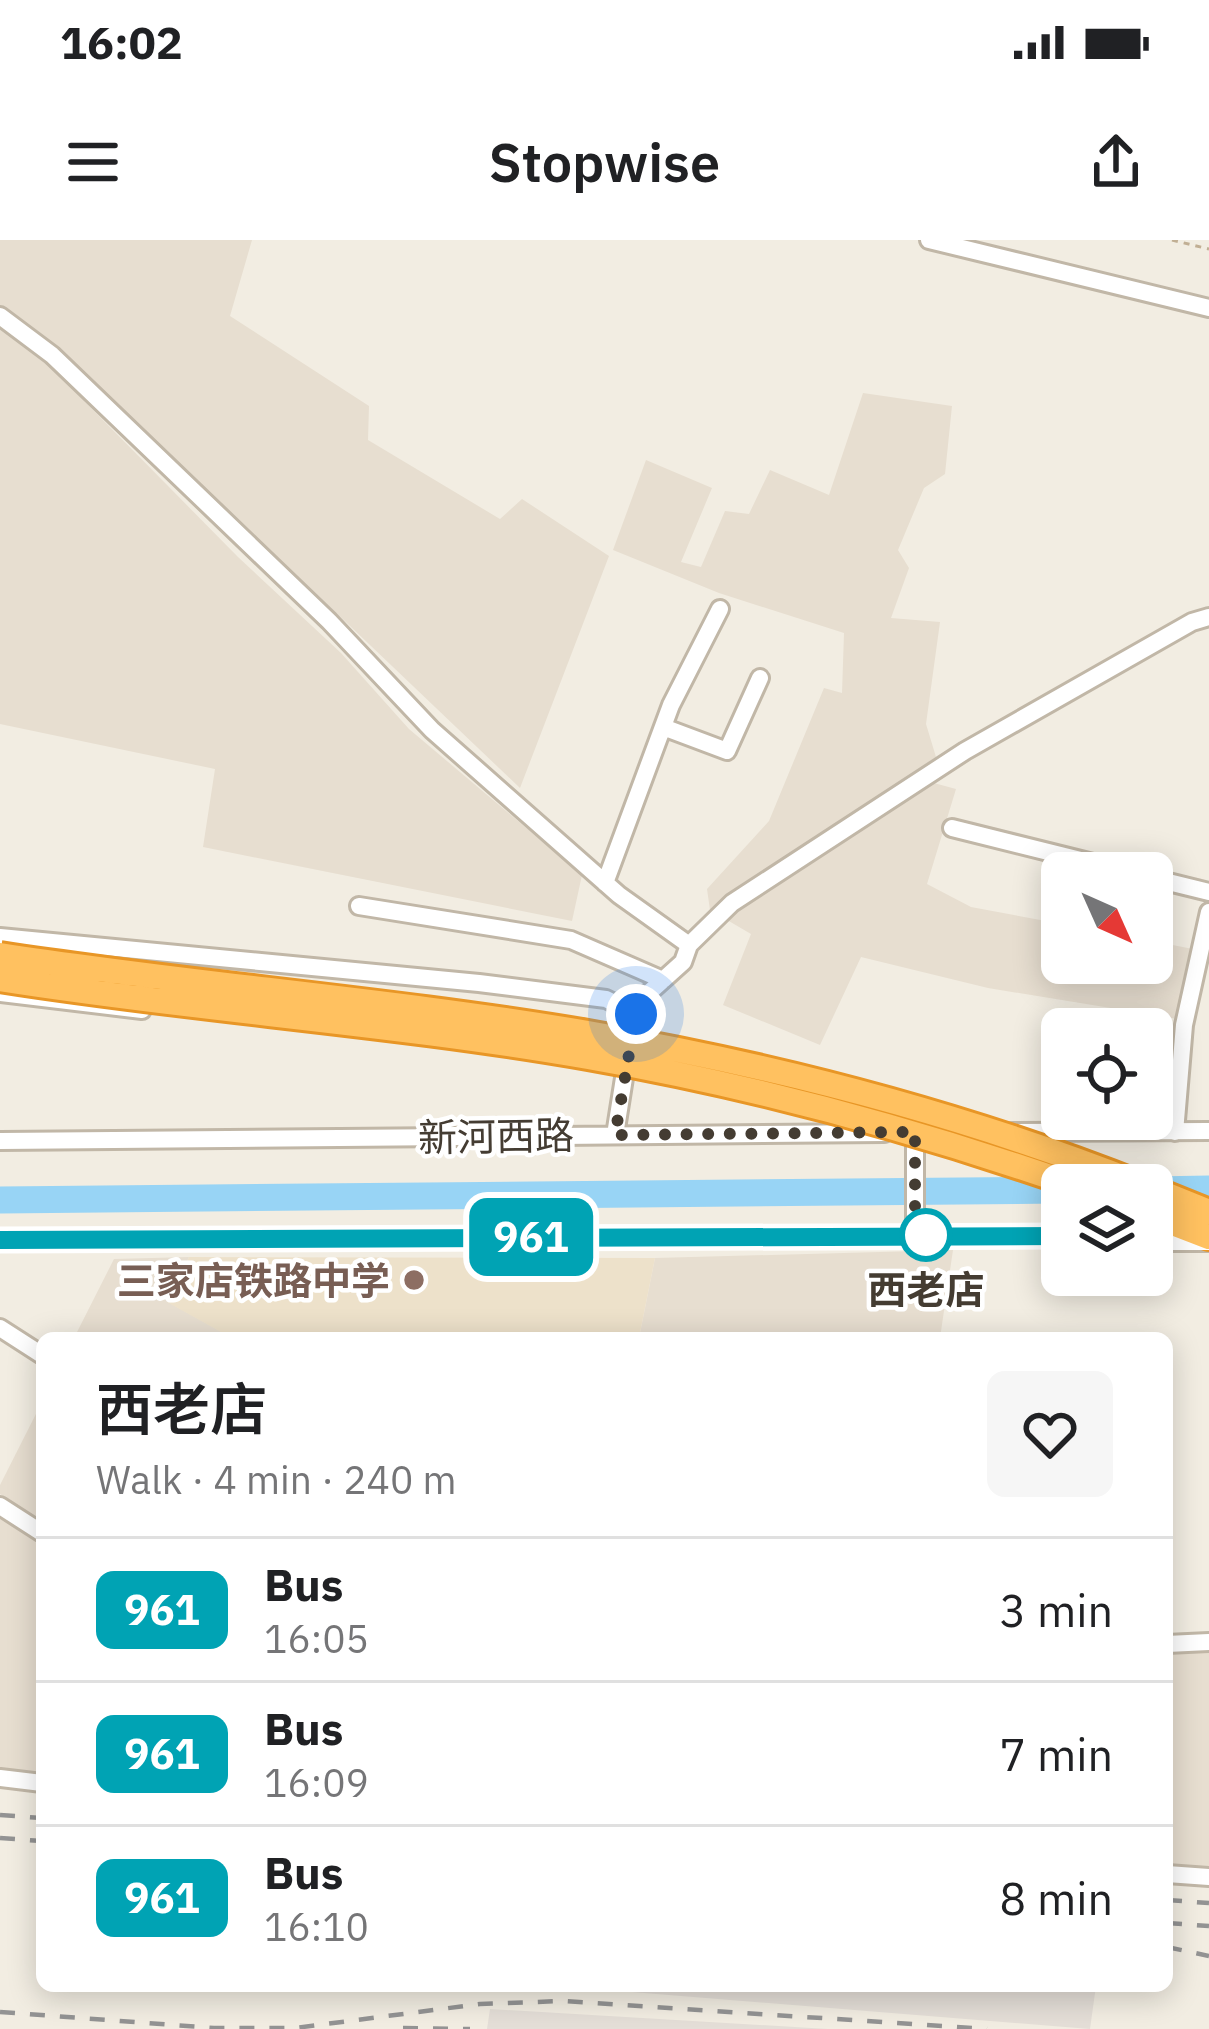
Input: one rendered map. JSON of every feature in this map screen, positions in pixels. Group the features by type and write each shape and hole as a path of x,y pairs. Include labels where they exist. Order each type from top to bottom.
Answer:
{"highway":[{"path":"0,955 415,1007 706,1056 829,1083 970,1122 1085,1164"},
{"path":"0,979 583,1056 703,1078 961,1146 1041,1174"},
{"path":"1173,1197 1209,1212"},
{"path":"1173,1224 1209,1240"}],"street":[{"path":"929,240 1209,308"},
{"path":"0,316 52,355 329,621 431,730 605,883 689,945"},
{"path":"605,883 663,727 720,609"},
{"path":"615,1135 636,1014 643,998 683,962 689,945 732,903 965,751 1192,622 1209,617"},
{"path":"663,727 727,752 760,678"},
{"path":"952,828 1049,852"},
{"path":"1173,883 1209,892"},
{"path":"358,906 571,940 663,980"},
{"path":"1174,1132 1184,1025 1203,968 1209,912"},
{"path":"0,937 479,983 606,999 636,1014"},
{"path":"0,993 501,1048 626,1068"},
{"name":"新河西路","path":"0,1141 1209,1131"},
{"path":"915,1132 915,1235"},
{"path":"0,1240 1041,1237"},
{"path":"1173,1241 1209,1240"},
{"path":"0,1328 36,1351"},
{"path":"0,1506 36,1529"},
{"path":"1173,1644 1209,1642"},
{"path":"0,1778 36,1783"},
{"path":"1173,1874 1209,1876"}],"path":[{"path":"1172,240 1209,249"}],"shaded area":[{"path":"0,240 252,240 230,316 369,406 368,440 500,519 522,499 609,556 520,788 56,346 0,307"},
{"path":"0,326 34,350 238,557 341,653 409,729 582,875 572,921 203,847 215,769 0,724"},
{"path":"863,393 952,406 945,474 924,488 898,550 909,568 891,618 940,622 926,724 936,757 908,776 956,789 927,884 971,907 1041,920 1041,984 1173,984 1173,945 1193,949 1184,1020 1173,1018 1173,1008 1110,1008 988,988 861,957 820,1045 723,1005 751,934 710,910 707,889 769,821 824,688 842,693 844,633 719,593 613,550 646,460 712,488 681,562 701,567 725,511 749,514 770,470 829,495"},
{"path":"953,1250 941,1332 640,1332 655,1258"},
{"path":"189,1257 168,1302 222,1332 77,1332 114,1259"},
{"name":"三家店铁路中学","path":"189,1257 655,1258 640,1332 221,1332 167,1302"},
{"path":"36,1414 36,1517 0,1494 0,1485"},
{"path":"0,1517 36,1541 36,1780 0,1772"},
{"path":"1173,1652 1209,1653 1209,1870 1173,1868"},
{"path":"632,1992 1095,1992 1090,2029"},
{"path":"490,2009 828,2029 487,2029"}],"waterway":[{"path":"1173,1190 1209,1189"},
{"path":"0,1200 1041,1190"}],"railway":[{"path":"0,1815 36,1818"},
{"path":"0,1838 36,1841"},
{"path":"1173,1900 1209,1903"},
{"path":"1173,1923 1209,1926"},
{"path":"1173,1948 1209,1956"},
{"path":"0,2012 214,2028 295,2028 480,2004 563,2001 987,2029"},
{"path":"403,2028 470,2029"}],"bus line":[{"name":"961","path":"0,1240 1041,1236"}],"place":[{"name":"西老店","path":"926,1235"},
{"name":"三家店铁路中学","path":"414,1280"}],"route":[{"path":"636,1014 615,1135 915,1132 915,1235 926,1235"}]}
